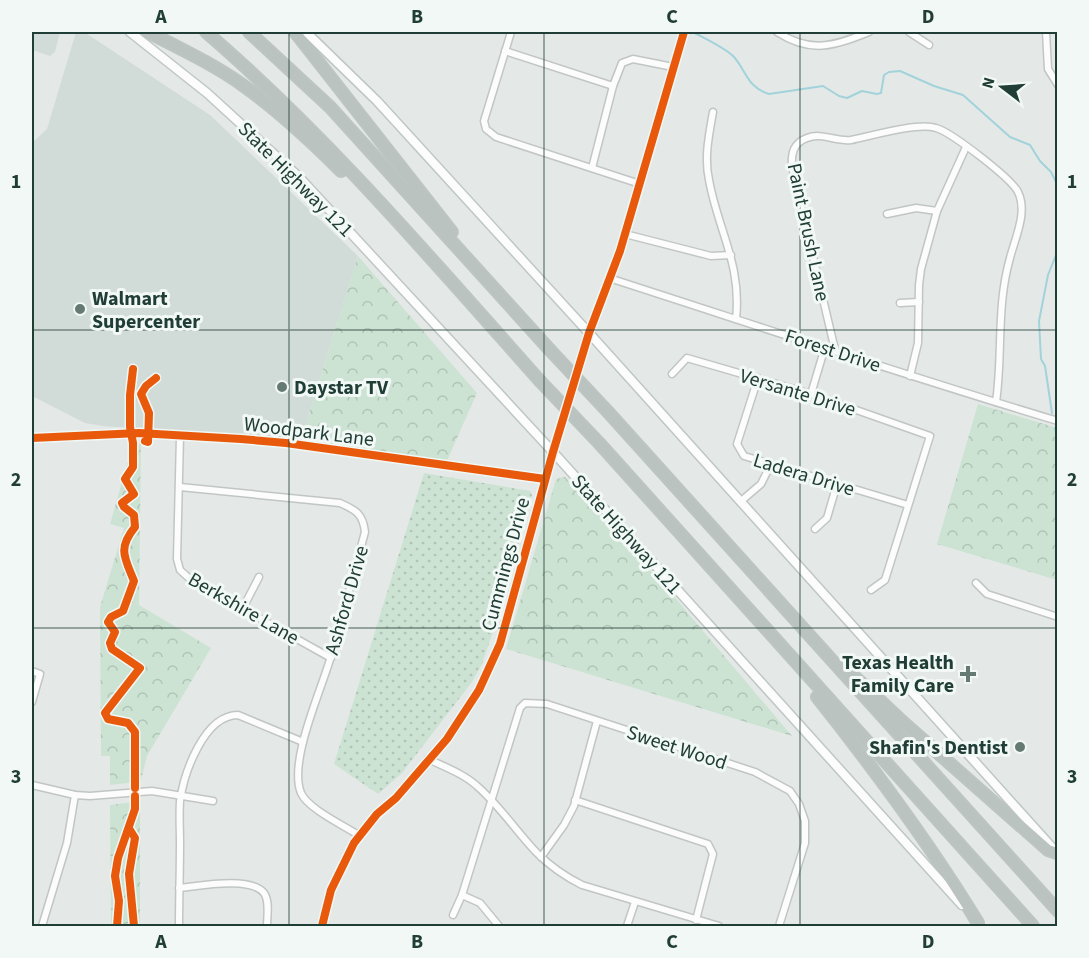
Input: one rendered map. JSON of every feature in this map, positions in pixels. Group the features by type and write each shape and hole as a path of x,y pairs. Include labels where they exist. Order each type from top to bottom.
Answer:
{"highway":[{"path":"148,32 209,64 243,85 275,110 303,133 353,182 419,254 430,258"},
{"path":"206,32 300,118 430,258 1033,927"},
{"path":"249,32 330,107 1058,911"},
{"path":"295,32 460,242 465,255"},
{"path":"823,650 843,664 904,723 1048,850 1058,853"},
{"path":"794,662 807,684 881,779 980,925"}],"main road":[{"name":"State Highway 121","path":"130,32 207,93 299,177 553,452 980,925"},
{"path":"306,32 377,101 1058,853"}],"street":[{"path":"511,32 484,121 486,129 496,137 640,184"},
{"name":"Cummings Drive","path":"322,927 331,890 360,836 377,814 396,798 447,739 479,690 500,644 553,452 589,333 625,234 684,32"},
{"path":"777,32 797,42 812,46 841,43 869,32"},
{"path":"909,32 929,45"},
{"path":"1046,32 1048,69 1058,85"},
{"path":"505,51 613,86"},
{"path":"592,168 620,67 626,61 633,59 674,67"},
{"path":"713,112 706,154 709,180 731,255 738,292 736,319"},
{"name":"Paint Brush Lane","path":"835,350 792,167 791,157 795,145 808,137 822,135 845,141 932,127 944,131 988,162 1017,190 1022,211 1004,285 1000,315 999,381 996,402"},
{"path":"910,376 918,342 921,269 937,211 966,147"},
{"path":"887,214 916,208 937,211"},
{"path":"625,234 711,256 731,255"},
{"name":"Forest Drive","path":"609,278 910,376 1058,421"},
{"path":"900,303 919,302"},
{"path":"811,394 825,347"},
{"name":"Versante Drive","path":"672,374 687,358 811,394 930,436 908,505"},
{"name":"Ladera Drive","path":"758,378 737,444 744,456 908,505"},
{"name":"Woodpark Lane","path":"32,438 139,433 241,439 286,443 545,479"},
{"name":"Berkshire Lane","path":"180,436 177,559 180,570 190,580 331,658"},
{"path":"740,502 761,484 771,464"},
{"path":"815,529 827,518 837,484"},
{"name":"Ashford Drive","path":"180,488 340,503 359,514 364,521 365,532 331,658 303,742 299,768 302,795 311,805 360,836"},
{"path":"871,590 885,580 908,505"},
{"path":"243,608 259,577"},
{"path":"976,583 987,594 1058,617"},
{"path":"32,671 40,674 32,702"},
{"name":"Sweet Wood","path":"490,800 520,708 525,703 547,704 755,772 790,791 799,804 806,825 805,843 779,927"},
{"path":"179,927 180,801 193,758 201,742 219,720 228,715 238,715 303,742"},
{"path":"541,856 564,825 575,800 597,721"},
{"path":"428,759 468,779 515,825 556,870 582,885 719,927"},
{"path":"32,784 75,795 108,795 135,791 182,795 213,801"},
{"path":"42,927 67,843 75,795"},
{"path":"453,915 462,895 490,800"},
{"path":"575,800 708,844 713,854 696,920"},
{"path":"180,888 233,883 258,889 264,893 267,901 267,927"},
{"path":"462,895 480,903 499,927"},
{"path":"627,927 635,902"}],"shaded area":[{"path":"32,32 60,32 55,52 50,56 32,50"},
{"path":"76,32 84,32 210,115 358,256 301,439 103,426 85,423 32,396 32,143 47,129"}],"green space":[{"path":"358,256 477,393 446,463 301,439"},
{"path":"978,404 1057,428 1057,580 937,544"},
{"path":"133,444 141,444 139,605 211,648 147,756 140,784 110,785 110,756 101,756 100,607 124,528 110,524"},
{"path":"424,473 530,491 532,495 500,611 482,664 472,682 402,773 378,794 334,764"},
{"path":"565,477 671,593 792,736 506,649 556,479"},
{"path":"140,801 140,926 111,926 110,805"}],"waterway":[{"path":"693,32 715,43 734,57 752,83 769,94 823,86 847,98 862,91 877,94 881,93 884,75 900,71 934,86 963,95 1010,137 1030,145 1040,161 1051,172 1058,186"},
{"path":"1052,413 1045,366 1041,359 1039,321 1048,275 1058,250"},
{"path":"1055,428 1057,437"}],"cycle path":[{"path":"322,926 331,890 354,843 377,814 396,798 447,739 479,690 500,644 553,452 589,333 620,251 684,32"},
{"path":"133,369 130,395 133,467 125,479 134,494 122,503 134,515 135,527 124,548 134,581 123,611 111,617 108,622 115,632 110,643 112,649 140,668 105,713 108,719 128,723 135,732 135,788"},
{"path":"145,441 148,442 149,413 141,394 146,386 156,378"},
{"path":"32,438 139,433 241,439 286,443 545,479"},
{"path":"117,926 119,901 115,876 118,858 135,809 135,796"},
{"path":"130,830 135,838 129,874 134,926"}],"place":[{"name":"Walmart Supercenter","path":"80,309"},
{"name":"Daystar TV","path":"282,387"},
{"name":"Texas Health Family Care","path":"968,674"},
{"name":"Shafin's Dentist","path":"1020,747"}]}
